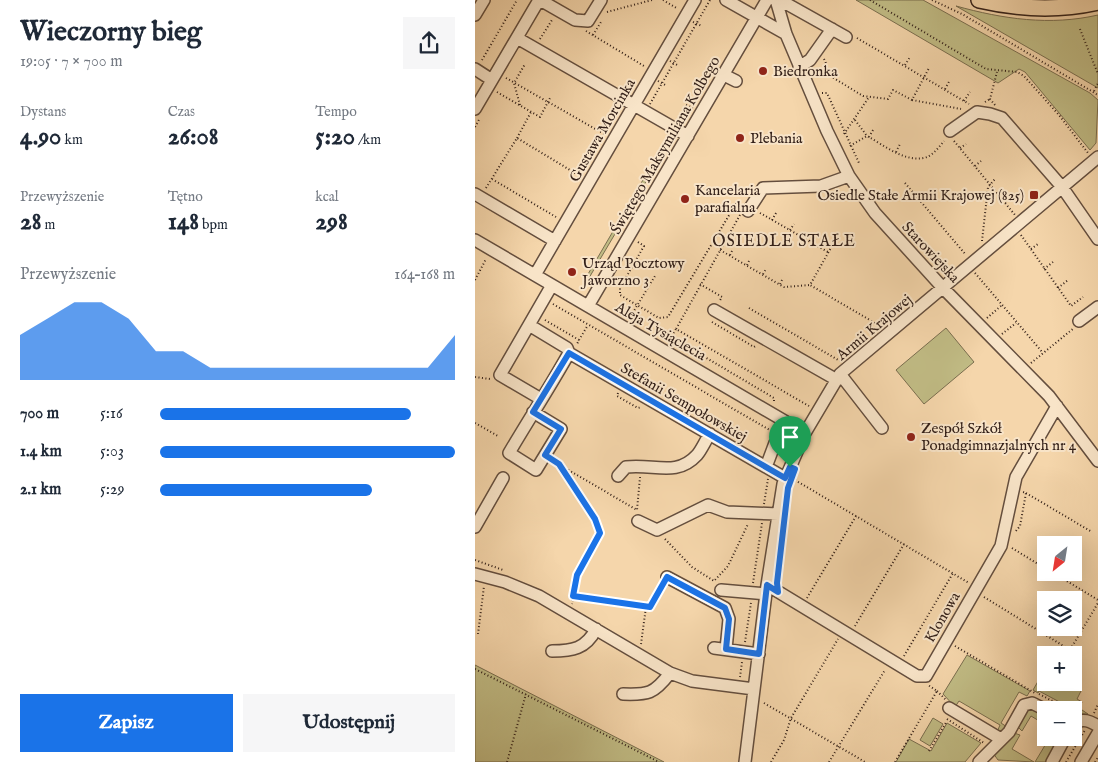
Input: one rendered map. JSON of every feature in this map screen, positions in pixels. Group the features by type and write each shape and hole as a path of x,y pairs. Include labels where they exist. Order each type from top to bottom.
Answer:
{"main road":[{"path":"979,0 1034,8 1066,7 1098,2"}],"street":[{"path":"475,15 484,0"},
{"path":"479,112 517,38 540,0 575,20 588,21 601,0"},
{"name":"Gustawa Morcinka","path":"535,275 695,0"},
{"path":"726,0 786,34"},
{"path":"774,2 787,4 852,38"},
{"name":"Świętego Maksymiliana Kolbego","path":"588,306 757,18 774,2"},
{"name":"Starowiejska","path":"774,2 799,66 849,176 875,213 943,288 1057,406 1098,461"},
{"path":"799,66 811,60 832,29"},
{"path":"517,38 688,136"},
{"path":"475,70 495,81"},
{"path":"724,75 736,82"},
{"path":"950,130 977,112 1002,118 1062,187 1098,239"},
{"name":"Armii Krajowej","path":"745,762 766,589 778,514 785,478 805,433 841,373 1062,187 1093,156"},
{"path":"748,212 763,188 821,186 849,176"},
{"path":"479,193 555,241"},
{"name":"Aleja Tysiąclecia","path":"475,240 805,433"},
{"path":"541,399 500,375 552,285"},
{"path":"1078,324 1098,306"},
{"path":"714,310 841,373 882,428"},
{"name":"Stefanii Sempołowskiej","path":"529,325 785,478"},
{"path":"533,412 561,429 537,470 509,453 533,412 571,351"},
{"name":"Klonowa","path":"766,589 917,676 926,676 1001,546 1016,477 1057,406"},
{"path":"618,476 626,467 641,465 668,468 681,467 699,452 710,434"},
{"path":"765,466 775,443"},
{"path":"475,527 503,478"},
{"path":"638,521 657,530 708,505 727,512 778,514"},
{"path":"480,577 493,577 528,591 596,629 670,674 692,681 755,689"},
{"path":"667,577 725,608 729,619 720,648 759,654"},
{"path":"721,590 766,589"},
{"path":"552,651 570,651 580,648 588,641 596,629"},
{"path":"623,694 645,695 656,690 670,674"},
{"path":"979,762 1001,739 1016,730 1027,703 1037,707"},
{"path":"949,708 1001,739"},
{"path":"1081,762 1098,732"},
{"path":"1051,762 1060,746"}],"path":[{"path":"475,70 517,0"},
{"path":"606,12 652,0"},
{"path":"663,0 687,14"},
{"path":"648,108 711,0"},
{"path":"869,0 985,69 1017,72 1024,76 1093,156"},
{"path":"932,0 970,18 1098,95"},
{"path":"537,44 555,13"},
{"path":"1080,29 1098,74"},
{"path":"585,31 650,69"},
{"path":"852,38 905,65 970,105"},
{"path":"824,56 825,65 832,77 863,96 888,99 893,90 912,100 939,107 969,109"},
{"path":"905,65 910,57"},
{"path":"520,105 514,83 525,64"},
{"path":"912,100 929,68"},
{"path":"945,89 950,80"},
{"path":"495,81 514,83 604,135 609,135"},
{"path":"495,81 520,105 539,117 550,98"},
{"path":"1093,91 1098,83"},
{"path":"964,101 970,92"},
{"path":"844,134 869,97"},
{"path":"983,104 990,99"},
{"path":"475,127 479,112"},
{"path":"479,193 491,179 531,112"},
{"path":"855,119 868,136 906,158 928,157 950,136 1017,217"},
{"path":"850,146 868,136 873,130"},
{"path":"517,138 590,182"},
{"path":"896,152 900,144"},
{"path":"960,148 966,144"},
{"path":"975,166 981,162"},
{"path":"491,179 566,222"},
{"path":"981,247 990,184 995,179"},
{"path":"905,183 969,258"},
{"path":"1005,202 1010,197"},
{"path":"635,240 644,246 619,291 623,297 659,318 668,317 737,202 748,212 772,220 828,252"},
{"path":"666,344 720,250 748,212"},
{"path":"772,220 776,213"},
{"path":"791,230 794,224"},
{"path":"1019,233 1071,306 1083,297"},
{"path":"810,241 813,235"},
{"path":"1031,249 1038,244"},
{"path":"811,285 832,246"},
{"path":"730,255 733,249"},
{"path":"720,250 784,287 811,285 885,329"},
{"path":"475,280 488,257"},
{"path":"747,265 750,259"},
{"path":"1045,269 1053,262"},
{"path":"763,274 766,268"},
{"path":"973,271 1043,353"},
{"path":"628,321 655,276"},
{"path":"780,284 783,278"},
{"path":"1058,288 1068,280"},
{"path":"549,302 779,436 775,443"},
{"path":"983,321 1002,305"},
{"path":"749,308 841,373"},
{"path":"540,317 579,340"},
{"path":"999,337 1017,322"},
{"path":"1027,366 1078,324"},
{"path":"571,351 588,325"},
{"path":"676,329 819,411"},
{"path":"475,377 497,380"},
{"path":"475,423 498,436"},
{"path":"545,455 637,510 641,465"},
{"path":"559,464 595,519 600,533 577,575 571,608"},
{"path":"790,467 795,469 790,477 972,585"},
{"path":"1014,486 1092,532"},
{"path":"1015,532 1019,526 1026,493"},
{"path":"657,530 692,567 714,581 728,566 753,513"},
{"path":"805,603 856,516"},
{"path":"852,633 904,544"},
{"path":"1006,545 1037,564"},
{"path":"904,656 953,573"},
{"path":"478,634 480,577"},
{"path":"573,596 650,607 667,577"},
{"path":"977,593 1070,650 1098,601 1066,581"},
{"path":"641,649 647,606"},
{"path":"771,762 784,740 791,718 840,634"},
{"path":"951,641 963,651 1018,684 1052,701"},
{"path":"829,762 890,662"},
{"path":"475,669 659,762"},
{"path":"895,762 937,691 923,683"},
{"path":"507,762 526,694"},
{"path":"760,701 865,762"},
{"path":"929,751 947,721"},
{"path":"1066,762 1094,723"},
{"path":"1095,762 1098,757"}],"shaded area":[{"path":"856,0 923,0 1090,93 1098,100 1096,143 1090,150 1025,72 1019,69 998,83"},
{"path":"956,6 1027,20 1062,20 1098,15 1098,88"},
{"path":"661,149 664,151 586,283 584,281"},
{"path":"946,328 974,362 924,404 896,370"},
{"path":"967,655 1030,691 1027,696 1019,692 1001,723 1007,727 1004,732 997,732 1000,725 959,701 955,707 943,694"},
{"path":"475,665 664,762 475,762"},
{"path":"1037,683 1038,693 1033,690"},
{"path":"1039,691 1081,691 1077,699 1080,701 1058,701"},
{"path":"1027,709 1037,710 1037,720 1031,716 1022,731 1018,727"},
{"path":"933,718 943,724 930,746 920,740"},
{"path":"947,723 981,743 965,762 896,762 909,739 931,751"},
{"path":"1014,733 1020,735 1012,749 1034,762 998,760 993,753"},
{"path":"1045,746 1056,748 1048,762 1035,762"}],"place":[{"name":"Biedronka","path":"763,71"},
{"name":"Plebania","path":"740,138"},
{"name":"Osiedle Stałe Armii Krajowej (825)","path":"1034,195"},
{"name":"Kancelaria parafialna","path":"685,199"},
{"name":"Urząd Pocztowy Jaworzno 3","path":"572,272"},
{"name":"Zespół Szkół Ponadgimnazjalnych nr 4","path":"911,437"}],"district":[{"name":"OSIEDLE STAŁE","path":"784,240"}],"route":[{"path":"569,353 785,478 790,467 795,469 790,477 788,488 777,583 779,588 778,592 767,585 759,654 726,649 729,619 725,608 667,577 650,607 573,596 577,575 600,533 595,519 579,498 559,464 545,455 561,429 533,412 569,353"}]}
